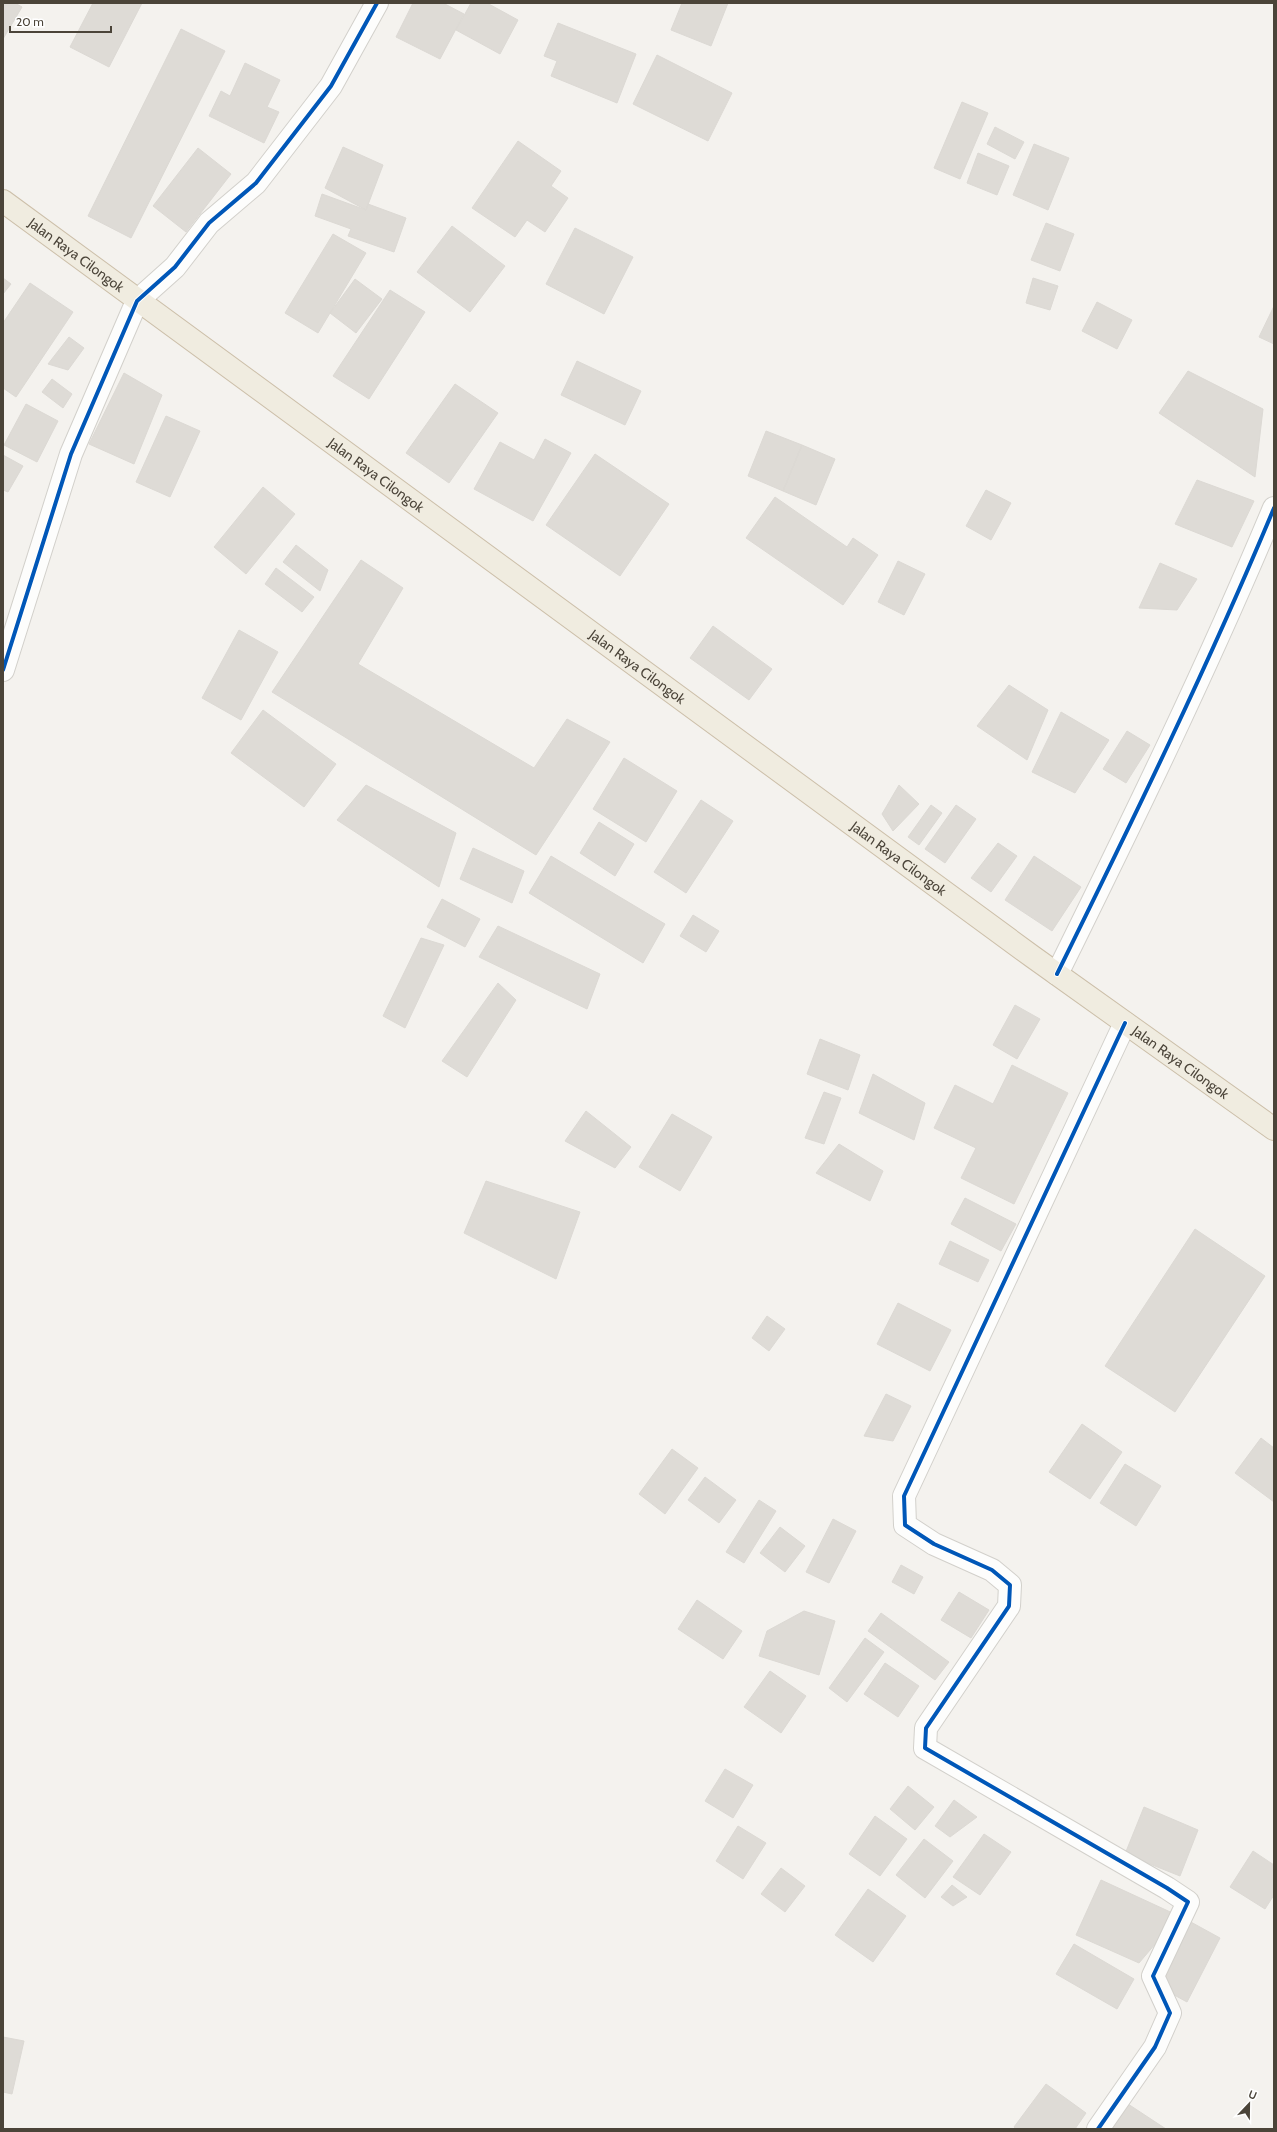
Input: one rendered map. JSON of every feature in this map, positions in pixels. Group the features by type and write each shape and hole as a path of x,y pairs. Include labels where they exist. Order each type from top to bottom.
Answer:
{"highway":[{"name":"Jalan Raya Cilongok","path":"3,202 1057,974 1274,1129"}],"street":[{"path":"3,670 71,454 137,301 175,267 209,223 256,183 331,86 377,3"},
{"path":"1057,974 1153,780 1240,589 1274,508"},
{"path":"1098,2129 1155,2047 1170,2013 1153,1976 1188,1902 1167,1888 925,1748 926,1728 1009,1606 1010,1585 992,1570 934,1544 905,1525 904,1496 1125,1023"}],"building":[{"path":"3,3 15,3 22,7 3,39"},
{"path":"93,3 142,3 109,67 70,47"},
{"path":"413,3 443,3 464,14 440,59 396,37"},
{"path":"471,3 487,3 518,20 500,54 456,30"},
{"path":"682,3 728,3 711,46 671,30"},
{"path":"558,23 636,54 617,103 551,76 557,61 544,56"},
{"path":"181,29 225,51 131,238 88,216"},
{"path":"657,55 732,93 708,141 633,104"},
{"path":"245,63 280,80 267,107 279,112 264,143 209,116 221,91 230,96"},
{"path":"962,102 988,113 960,179 934,168"},
{"path":"995,127 1024,142 1015,159 987,144"},
{"path":"518,141 561,171 551,186 568,198 545,232 527,220 515,237 472,208"},
{"path":"1034,144 1069,158 1048,210 1013,195"},
{"path":"343,147 383,165 366,210 325,188"},
{"path":"198,148 231,174 186,232 153,206"},
{"path":"978,153 1009,166 997,195 967,183"},
{"path":"322,194 366,210 368,204 406,218 394,252 348,236 351,229 315,216"},
{"path":"1046,223 1074,234 1060,271 1031,260"},
{"path":"452,226 505,266 470,312 417,272"},
{"path":"575,228 633,257 604,314 546,284"},
{"path":"333,234 366,253 318,333 285,313"},
{"path":"3,278 11,284 3,294"},
{"path":"1033,278 1058,286 1050,310 1026,303"},
{"path":"355,279 382,299 356,333 330,313"},
{"path":"30,283 73,312 16,397 3,388 3,323"},
{"path":"390,290 425,312 369,399 333,376"},
{"path":"1097,302 1132,320 1117,349 1082,331"},
{"path":"1274,306 1274,344 1259,337"},
{"path":"69,337 84,348 68,370 48,364"},
{"path":"577,361 641,391 625,425 561,395"},
{"path":"1188,371 1263,409 1255,477 1159,413"},
{"path":"124,373 162,395 134,464 89,444"},
{"path":"52,379 72,394 63,408 42,392"},
{"path":"455,384 498,413 449,483 406,453"},
{"path":"26,404 58,421 37,462 4,445"},
{"path":"166,416 200,431 170,497 136,482"},
{"path":"766,431 802,445 783,491 748,476"},
{"path":"545,439 571,453 533,521 474,489 500,442 534,460"},
{"path":"802,445 835,459 816,505 783,491"},
{"path":"595,454 669,504 620,576 546,525"},
{"path":"3,455 23,466 8,492 3,490"},
{"path":"1197,480 1254,501 1232,547 1175,524"},
{"path":"263,487 295,514 246,574 214,547"},
{"path":"986,490 1011,503 991,540 966,526"},
{"path":"775,497 847,547 853,538 878,555 843,605 746,538"},
{"path":"296,545 328,570 320,591 283,562"},
{"path":"361,560 403,588 358,664 534,768 567,719 610,742 536,855 272,692"},
{"path":"898,561 925,574 904,615 878,602"},
{"path":"1160,563 1197,579 1177,610 1139,608"},
{"path":"276,568 314,597 302,612 265,584"},
{"path":"713,626 772,669 749,700 690,658"},
{"path":"239,630 278,652 241,720 202,698"},
{"path":"1009,685 1048,710 1027,760 977,726"},
{"path":"263,710 336,764 304,807 231,753"},
{"path":"1061,712 1109,740 1075,793 1032,772"},
{"path":"1127,731 1150,745 1126,783 1103,769"},
{"path":"624,758 677,791 646,842 593,809"},
{"path":"366,785 456,833 439,887 337,820"},
{"path":"899,785 919,804 893,831 882,814"},
{"path":"701,800 733,821 686,893 654,872"},
{"path":"931,805 942,813 919,845 908,837"},
{"path":"956,805 976,819 945,863 925,849"},
{"path":"599,822 634,844 615,876 580,853"},
{"path":"998,843 1017,856 991,892 971,878"},
{"path":"473,848 524,871 512,903 460,879"},
{"path":"551,856 665,924 643,963 529,893"},
{"path":"1034,856 1081,887 1052,931 1005,900"},
{"path":"442,899 480,919 465,947 427,927"},
{"path":"693,915 719,931 706,952 680,936"},
{"path":"498,926 600,974 587,1009 479,957"},
{"path":"421,938 444,945 405,1028 383,1016"},
{"path":"498,983 516,1000 467,1077 442,1061"},
{"path":"1015,1005 1040,1019 1017,1059 993,1045"},
{"path":"820,1039 860,1055 848,1090 807,1074"},
{"path":"1012,1065 1068,1093 1014,1204 961,1178 976,1148 934,1128 955,1085 993,1104"},
{"path":"873,1074 925,1103 914,1140 859,1113"},
{"path":"824,1092 841,1098 824,1144 805,1138"},
{"path":"586,1111 631,1147 615,1168 565,1141"},
{"path":"672,1114 712,1137 680,1191 639,1167"},
{"path":"839,1144 883,1171 870,1201 816,1173"},
{"path":"486,1181 580,1212 556,1279 464,1233"},
{"path":"965,1198 1016,1224 1001,1251 951,1224"},
{"path":"1195,1229 1265,1276 1175,1412 1105,1366"},
{"path":"950,1241 989,1260 978,1282 939,1264"},
{"path":"898,1303 951,1330 930,1371 877,1344"},
{"path":"767,1316 785,1329 769,1351 752,1338"},
{"path":"886,1394 911,1406 893,1441 864,1436"},
{"path":"1082,1424 1122,1452 1090,1499 1049,1472"},
{"path":"1261,1438 1274,1448 1274,1502 1235,1473"},
{"path":"672,1449 698,1468 665,1514 639,1494"},
{"path":"1125,1464 1161,1486 1136,1526 1100,1503"},
{"path":"705,1477 736,1500 719,1523 688,1500"},
{"path":"759,1500 776,1511 744,1563 726,1552"},
{"path":"833,1519 856,1531 829,1583 806,1572"},
{"path":"780,1527 805,1546 785,1572 760,1553"},
{"path":"901,1565 923,1577 914,1594 892,1582"},
{"path":"959,1592 989,1610 971,1638 941,1620"},
{"path":"697,1600 742,1631 723,1659 678,1629"},
{"path":"804,1611 835,1621 819,1675 759,1656 767,1631"},
{"path":"881,1613 949,1662 935,1680 868,1631"},
{"path":"865,1638 884,1652 847,1702 829,1688"},
{"path":"885,1663 919,1686 898,1717 864,1694"},
{"path":"770,1671 806,1696 781,1733 744,1707"},
{"path":"725,1769 753,1785 733,1818 705,1801"},
{"path":"908,1786 934,1807 915,1830 890,1809"},
{"path":"954,1800 977,1817 950,1837 935,1826"},
{"path":"1144,1807 1198,1830 1180,1876 1125,1854"},
{"path":"875,1816 907,1839 880,1876 849,1854"},
{"path":"738,1826 766,1843 743,1879 716,1861"},
{"path":"984,1834 1011,1852 980,1895 953,1877"},
{"path":"924,1839 953,1861 925,1898 896,1875"},
{"path":"1253,1851 1274,1865 1274,1895 1265,1909 1230,1887"},
{"path":"781,1868 805,1886 785,1912 761,1894"},
{"path":"1101,1880 1179,1916 1139,1963 1076,1935"},
{"path":"952,1885 967,1897 953,1906 941,1897"},
{"path":"868,1889 906,1916 873,1962 835,1935"},
{"path":"1189,1921 1220,1938 1187,2002 1156,1985"},
{"path":"1074,1944 1134,1979 1117,2009 1056,1974"},
{"path":"3,2037 24,2041 12,2094 3,2092"},
{"path":"1046,2084 1086,2113 1075,2129 1016,2129 1014,2127"},
{"path":"1125,2102 1166,2129 1107,2129"}],"cycle path":[{"path":"3,670 71,454 137,301 175,267 209,223 256,183 331,86 377,3"},
{"path":"1057,974 1142,801 1223,626 1274,508"},
{"path":"1098,2129 1155,2047 1170,2013 1153,1976 1188,1902 1167,1888 925,1748 926,1728 1009,1606 1010,1585 992,1570 934,1544 905,1525 904,1496 1125,1023"}]}
